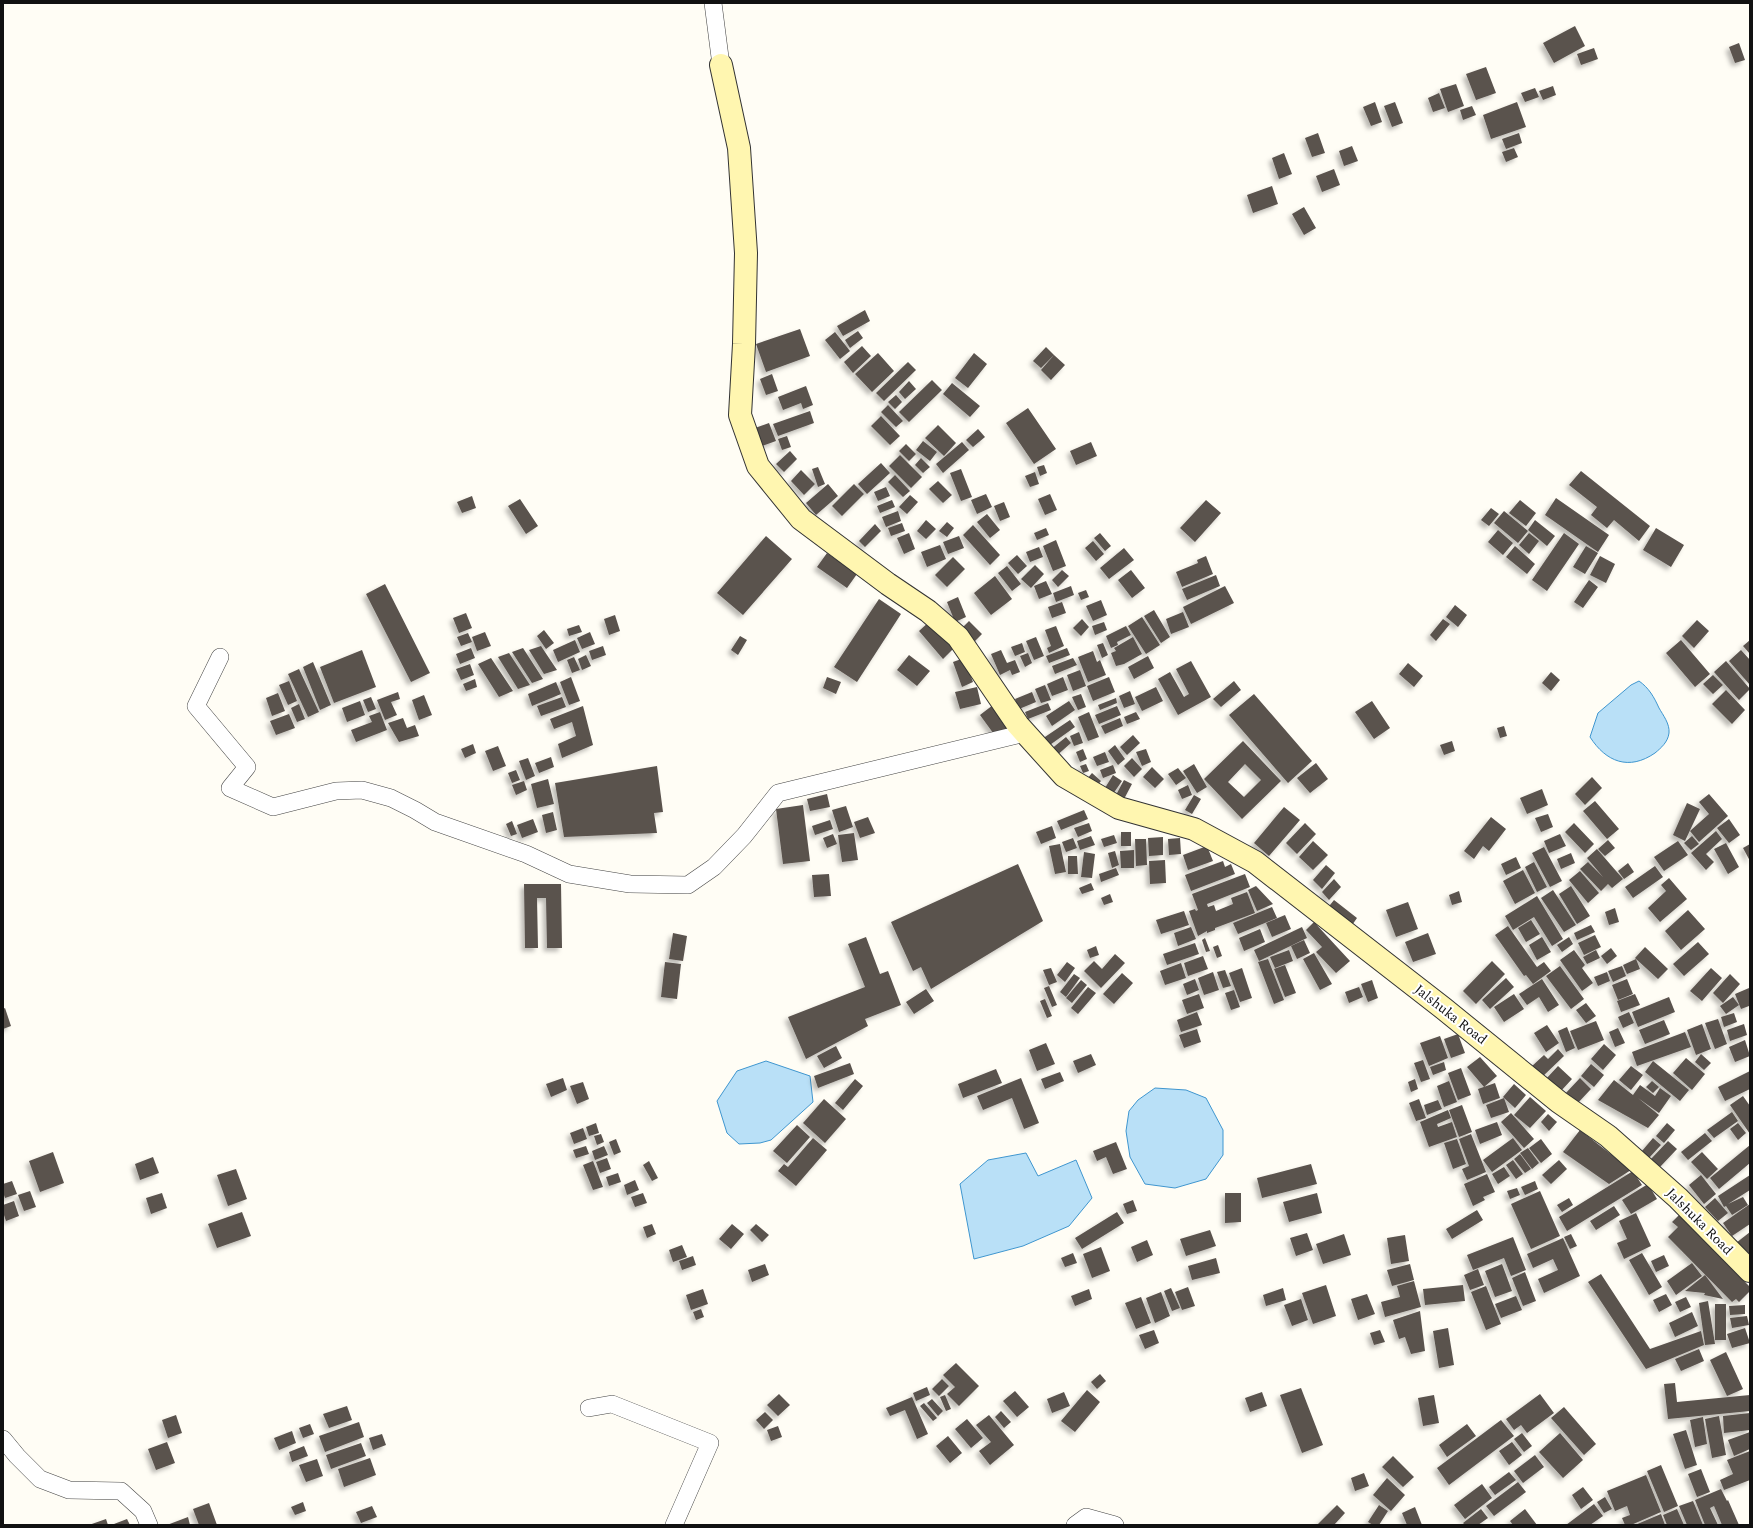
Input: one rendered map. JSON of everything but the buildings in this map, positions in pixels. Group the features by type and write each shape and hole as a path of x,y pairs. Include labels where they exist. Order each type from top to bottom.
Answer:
{"street":[{"path":"713,3 721,65"},
{"name":"Jalshuka Road","path":"721,65 739,148 746,253 744,344 740,415 758,466 801,519 888,584 928,611 958,637 1018,725 1064,776 1119,808 1194,830 1255,862 1443,1008 1559,1102 1608,1136 1678,1198 1750,1271"},
{"path":"220,657 196,706 247,767 230,788 273,807 336,791 362,790 391,798 435,822 526,854 569,874 630,884 688,885 714,867 744,836 778,793 944,751 1025,733"},
{"path":"589,1408 612,1404 710,1443 674,1525"},
{"path":"3,1439 17,1456 40,1479 69,1490 121,1491 142,1511 148,1525"},
{"path":"1075,1525 1086,1517 1115,1525"}],"water":[{"path":"1639,681 1651,693 1666,720 1669,733 1666,742 1660,749 1645,759 1636,762 1619,761 1603,753 1590,737 1598,713 1631,685"},
{"path":"766,1061 810,1076 813,1102 771,1140 760,1143 739,1144 727,1133 717,1101 737,1071"},
{"path":"1155,1088 1186,1090 1206,1098 1223,1130 1223,1155 1206,1179 1175,1188 1145,1184 1130,1157 1126,1131 1129,1111 1138,1100"},
{"path":"1026,1153 1038,1176 1076,1160 1092,1198 1069,1226 1023,1246 974,1259 960,1184 988,1160"}]}
